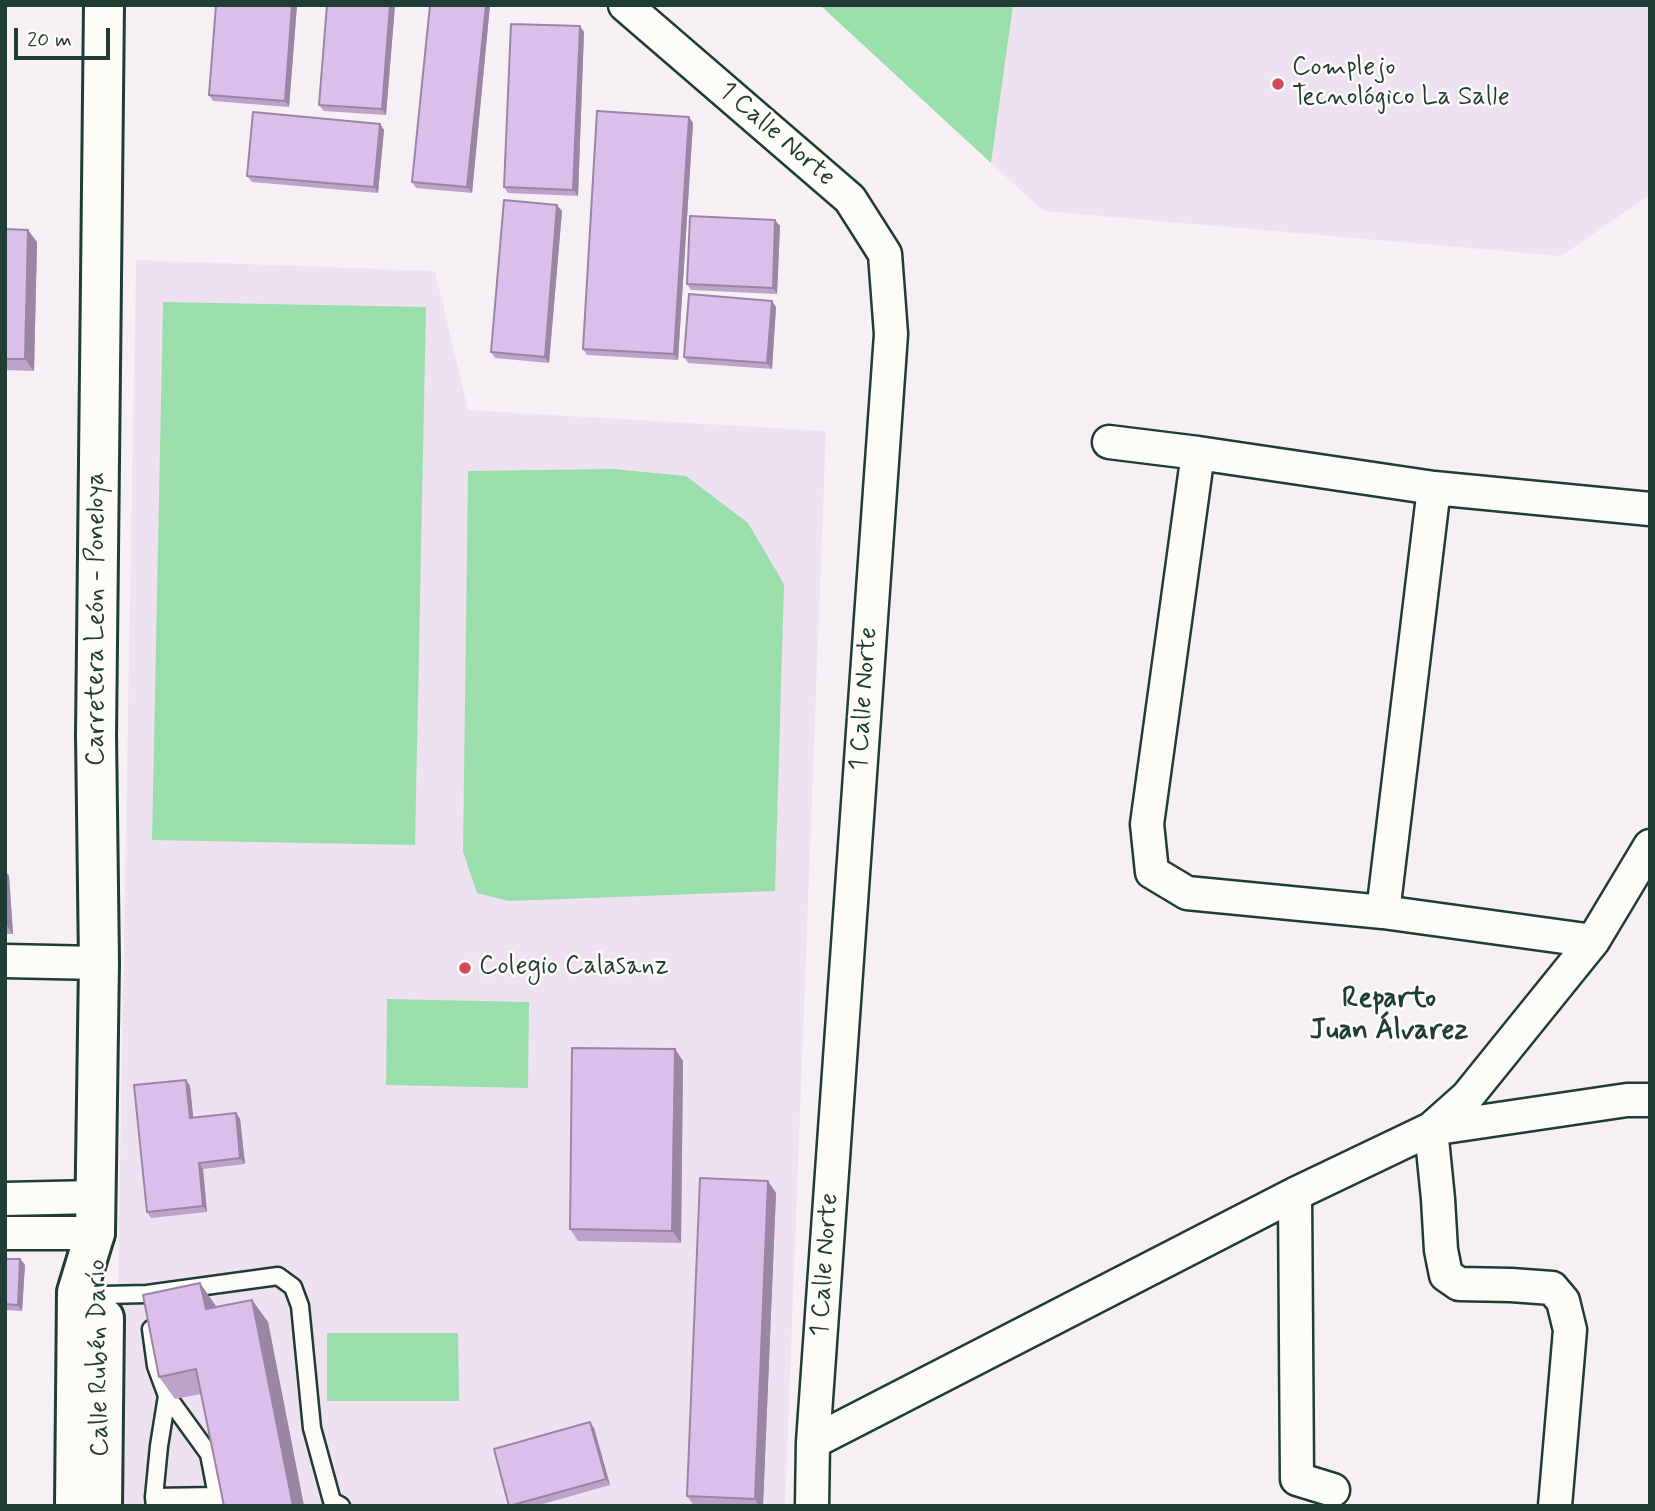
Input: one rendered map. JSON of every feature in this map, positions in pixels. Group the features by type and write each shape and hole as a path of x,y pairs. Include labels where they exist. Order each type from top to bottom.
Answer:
{"main road":[{"name":"Carretera León - Poneloya","path":"95,1215 99,963 96,735 104,5"},
{"name":"Calle Rubén Darío","path":"95,1215 104,1295 102,1506"},
{"name":"Calle Rubén Darío","path":"75,1506 77,1292 95,1215"}],"street":[{"name":"1 Calle Norte","path":"625,5 850,199 885,254 891,334 813,1442 812,1506"},
{"path":"1110,442 1434,488 1650,509"},
{"path":"1198,453 1147,824 1152,872 1187,893 1383,912 1593,941"},
{"path":"1383,912 1434,488"},
{"path":"813,1442 1295,1194 1431,1129 1468,1097 1593,941 1650,846"},
{"path":"5,961 99,963"},
{"path":"1431,1129 1627,1100 1650,1100"},
{"path":"1431,1129 1441,1250 1446,1275 1459,1284 1552,1288 1563,1301 1570,1330 1555,1506"},
{"path":"1295,1194 1297,1479 1333,1490"},
{"path":"5,1199 95,1215"},
{"path":"5,1233 95,1215"}],"lane":[{"path":"104,1295 149,1306 278,1276 293,1287 300,1306 312,1428 332,1500 341,1506"},
{"path":"149,1306 156,1366 167,1396 209,1454 218,1501 154,1501 167,1396"}],"shaded area":[{"name":"Complejo Tecnológico La Salle","path":"820,5 1650,5 1650,195 1561,256 1043,211"},
{"name":"Colegio Calasanz","path":"136,260 435,271 468,410 826,431 785,1506 114,1506"}],"green space":[{"path":"820,5 1013,5 991,163"},
{"path":"163,302 426,307 415,845 152,840"},
{"path":"613,469 686,476 748,523 784,584 775,891 509,901 477,893 463,852 468,471"},
{"path":"387,999 529,1002 528,1088 386,1085"},
{"path":"327,1333 458,1333 459,1401 327,1401"}],"building":[{"path":"216,5 292,5 285,101 209,95"},
{"path":"327,5 390,5 382,109 319,105"},
{"path":"430,5 486,5 467,187 412,182"},
{"path":"511,24 580,26 573,190 504,187"},
{"path":"597,111 689,117 674,354 583,349"},
{"path":"253,112 380,124 374,187 247,176"},
{"path":"504,200 557,205 545,357 491,352"},
{"path":"690,216 775,220 773,288 687,284"},
{"path":"5,229 28,230 25,359 5,359"},
{"path":"689,294 772,301 767,363 684,357"},
{"path":"572,1048 675,1049 672,1231 570,1229"},
{"path":"186,1080 190,1118 236,1113 240,1158 199,1163 203,1206 147,1212 134,1085"},
{"path":"700,1178 768,1181 755,1499 687,1496"},
{"path":"5,1259 20,1259 18,1305 5,1304"},
{"path":"200,1283 206,1309 252,1300 293,1506 224,1506 196,1369 159,1377 143,1295"},
{"path":"590,1422 606,1479 509,1506 494,1449"}],"place":[{"name":"Complejo Tecnológico La Salle","path":"1278,84"},
{"name":"Colegio Calasanz","path":"465,968"}],"district":[{"name":"Reparto Juan Álvarez","path":"1389,1016"}]}
